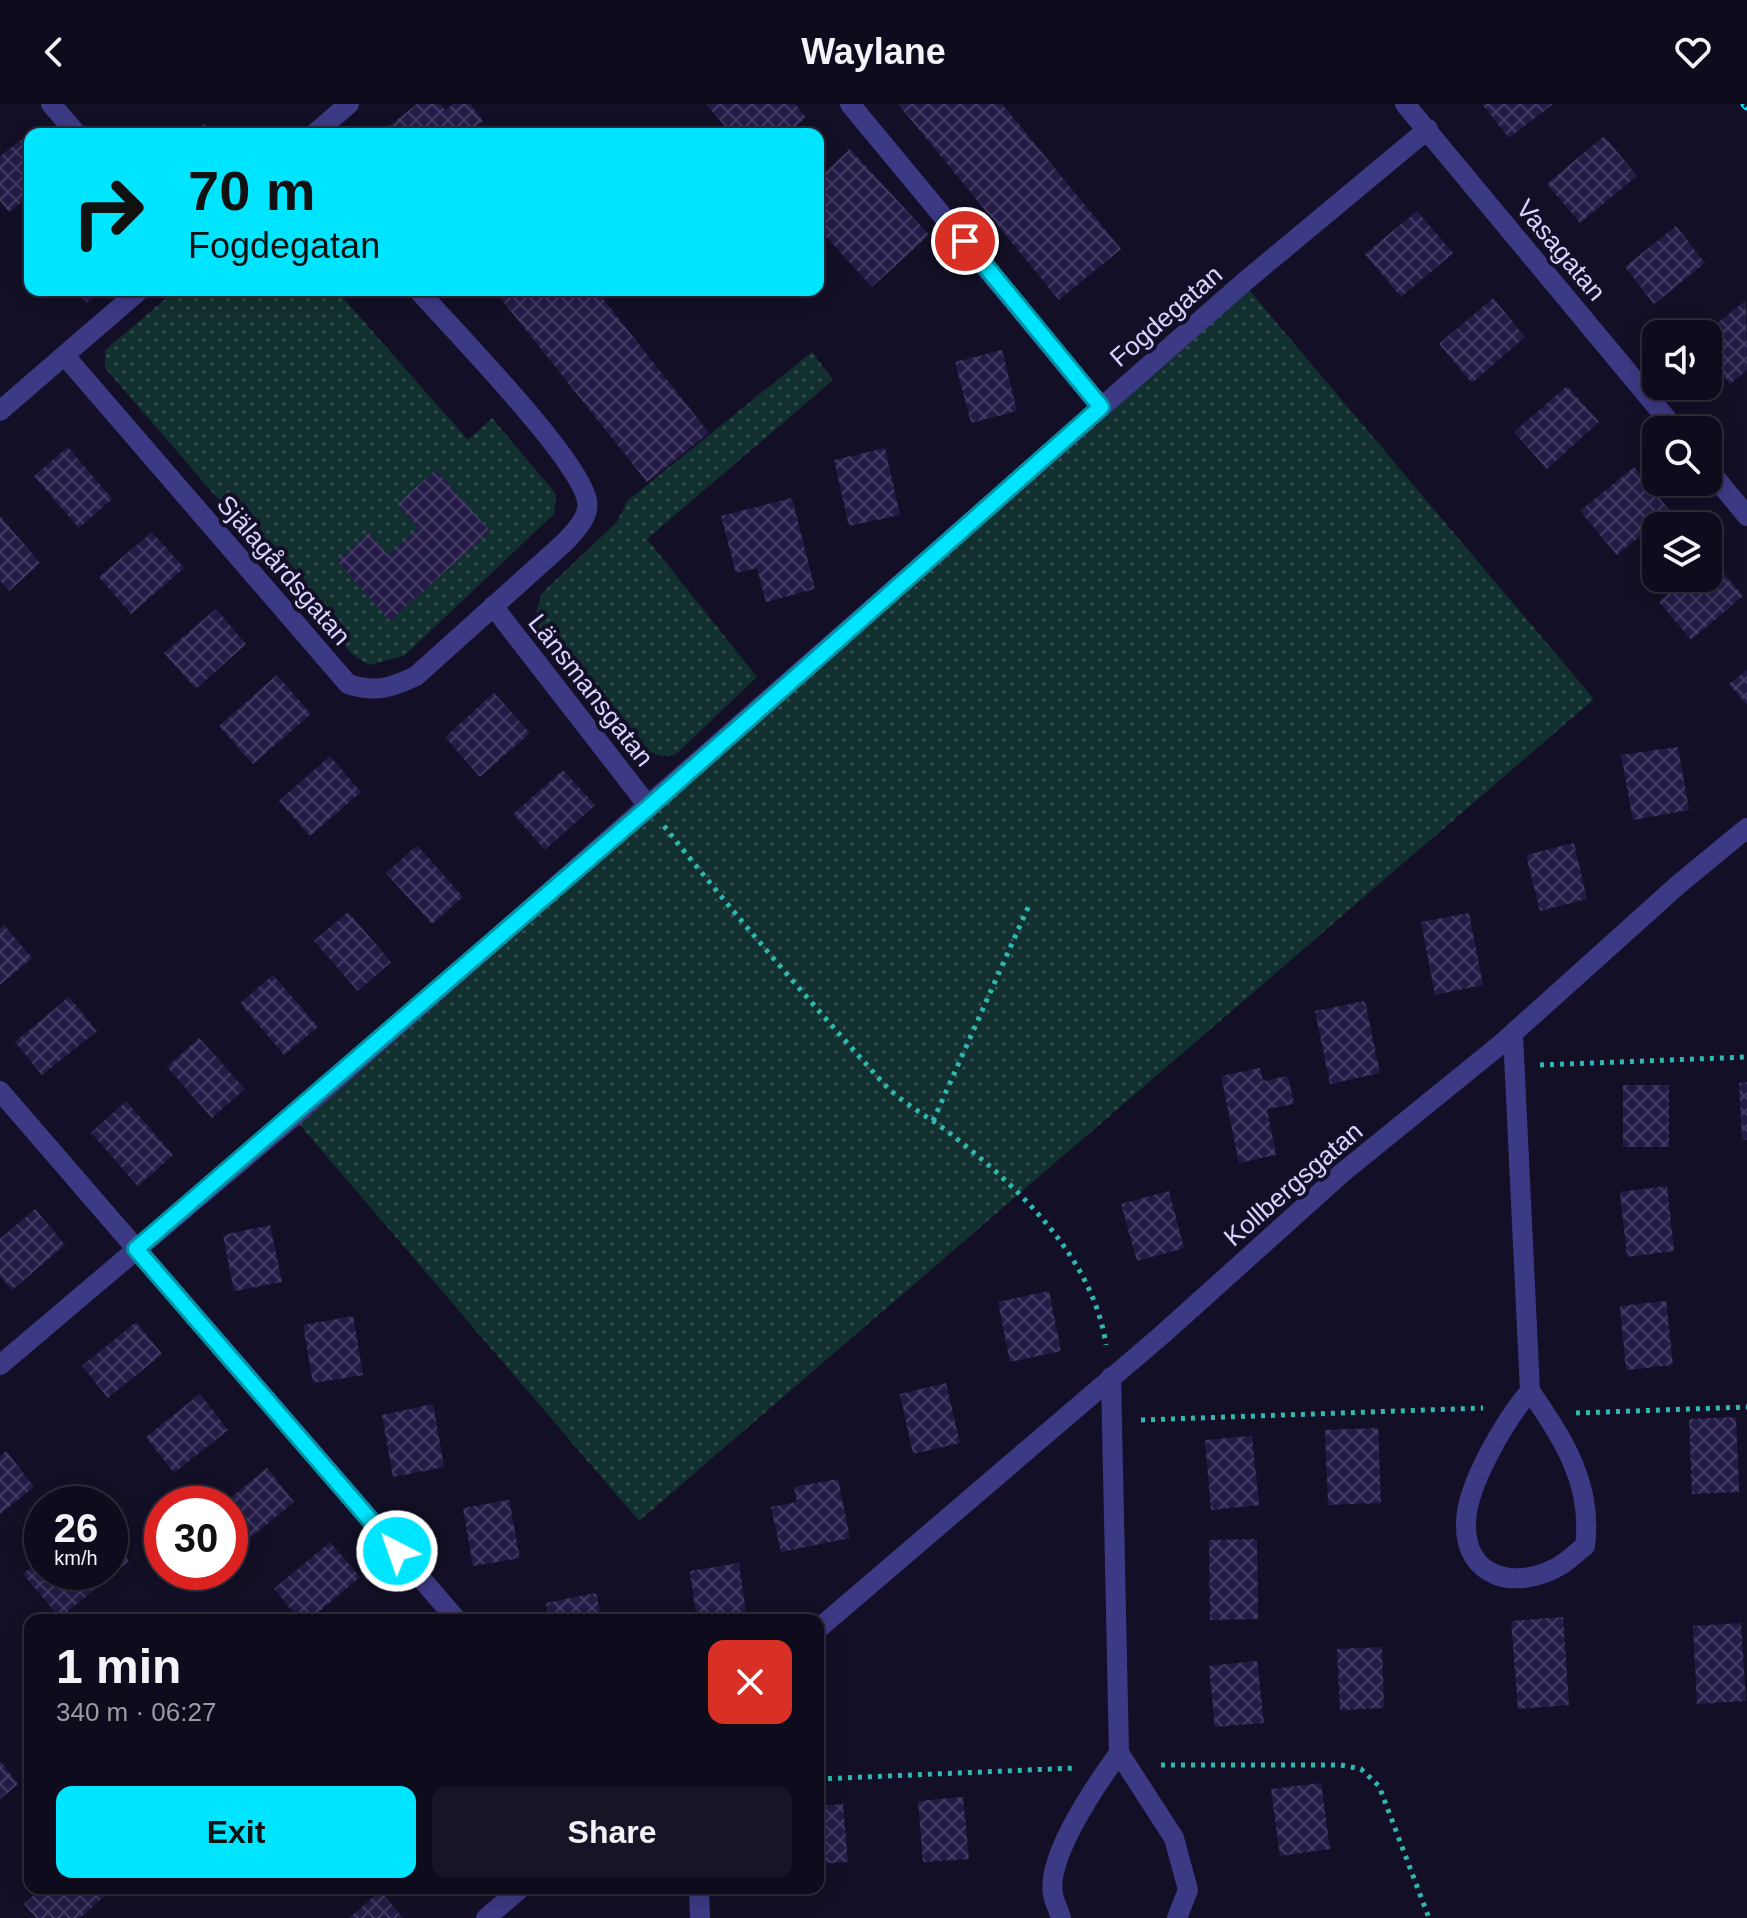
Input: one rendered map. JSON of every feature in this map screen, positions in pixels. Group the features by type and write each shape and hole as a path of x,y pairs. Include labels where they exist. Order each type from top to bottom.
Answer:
{"street":[{"path":"51,104 72,128"},
{"path":"321,128 349,104"},
{"path":"850,104 1101,407"},
{"name":"Vasagatan","path":"1405,104 1664,416"},
{"name":"Fogdegatan","path":"0,1365 649,807 1101,407 1428,129"},
{"path":"0,411 133,296"},
{"name":"Själagårdsgatan","path":"65,356 348,684 368,691 390,688 416,676 565,542 582,524 588,503 579,478 423,296"},
{"path":"1722,486 1747,516"},
{"name":"Länsmansgatan","path":"493,606 649,807"},
{"name":"Kollbergsgatan","path":"824,1624 1342,1173 1513,1034 1679,884 1747,828"},
{"path":"1513,1034 1530,1391 1579,1473 1589,1518 1585,1546 1560,1566 1533,1575 1499,1579 1479,1568 1469,1542 1466,1520 1477,1482 1516,1408 1530,1391"},
{"path":"0,1091 452,1614"},
{"path":"1111,1377 1119,1762 1174,1838 1188,1890 1177,1918"},
{"path":"1061,1918 1052,1891 1058,1863 1083,1802 1119,1762"},
{"path":"486,1918 514,1894"},
{"path":"699,1894 700,1918"}],"path":[{"path":"649,807 887,1087 999,1174 1044,1220 1072,1258 1104,1334 1111,1377"},
{"path":"933,1121 1030,903"},
{"path":"1515,1066 1747,1057"},
{"path":"1546,1414 1747,1407"},
{"path":"1110,1420 1516,1408"},
{"path":"824,1779 1119,1762 1341,1765 1361,1769 1379,1786 1429,1918"}],"green space":[{"path":"1243,283 1594,699 639,1521 293,1117"},
{"path":"169,296 341,296 468,440 492,418 556,494 554,514 404,656 369,665 351,653 105,368 105,350"},
{"path":"812,352 833,380 647,539 757,677 675,755 661,756 647,751 540,632 536,612 542,593 617,522 627,501"}],"building":[{"path":"417,104 440,104 445,110 453,104 470,104 483,121 473,128 387,128"},
{"path":"706,104 795,104 806,117 794,128 727,128"},
{"path":"898,104 1002,104 1121,249 1059,300"},
{"path":"1482,104 1553,104 1509,138"},
{"path":"1604,136 1637,176 1580,223 1547,184"},
{"path":"21,140 24,144 24,201 9,212 0,201 0,156"},
{"path":"850,149 929,235 872,287 824,235 824,173"},
{"path":"1417,211 1453,253 1401,297 1365,254"},
{"path":"1676,226 1705,263 1654,304 1625,267"},
{"path":"81,296 95,296 87,303"},
{"path":"499,296 601,296 709,433 647,482"},
{"path":"1493,298 1525,337 1472,383 1439,344"},
{"path":"1746,300 1747,370 1730,384 1722,374 1721,320"},
{"path":"1002,350 1017,411 971,423 955,362"},
{"path":"1567,386 1599,422 1547,469 1514,432"},
{"path":"68,447 112,499 79,528 34,476"},
{"path":"885,448 900,515 849,526 834,460"},
{"path":"1634,467 1642,477 1642,496 1658,496 1670,511 1642,512 1642,534 1617,555 1580,511"},
{"path":"436,470 490,531 390,621 337,561 369,533 388,555 419,528 397,504"},
{"path":"792,498 815,589 766,602 757,568 736,573 721,516"},
{"path":"0,516 40,563 9,591 0,581"},
{"path":"152,532 184,568 131,614 99,577"},
{"path":"1722,571 1743,596 1691,640 1659,602 1671,592 1722,592"},
{"path":"216,609 246,644 196,689 164,653"},
{"path":"1747,670 1747,705 1729,684"},
{"path":"277,675 311,714 253,764 219,726"},
{"path":"494,693 530,733 480,777 445,737"},
{"path":"1678,747 1689,810 1633,820 1621,755"},
{"path":"330,756 361,792 310,836 279,801"},
{"path":"563,770 595,805 545,850 513,814"},
{"path":"1574,843 1587,899 1540,911 1526,855"},
{"path":"417,845 463,897 432,924 386,873"},
{"path":"348,912 391,962 358,991 314,941"},
{"path":"1469,913 1483,985 1435,995 1421,922"},
{"path":"4,925 32,958 0,985 0,928"},
{"path":"273,975 318,1027 284,1055 240,1003"},
{"path":"69,997 97,1031 42,1075 15,1042"},
{"path":"1365,1001 1380,1073 1330,1084 1315,1011"},
{"path":"199,1038 245,1089 212,1118 167,1067"},
{"path":"1260,1068 1263,1081 1288,1076 1294,1104 1267,1109 1276,1155 1239,1163 1221,1076"},
{"path":"1747,1082 1747,1140 1742,1140 1739,1083"},
{"path":"1623,1085 1669,1085 1669,1147 1623,1147"},
{"path":"126,1101 173,1155 138,1186 91,1133"},
{"path":"1667,1186 1674,1251 1627,1257 1620,1192"},
{"path":"1169,1191 1184,1248 1137,1261 1121,1204"},
{"path":"35,1209 65,1245 12,1290 0,1276 0,1239"},
{"path":"270,1225 282,1282 234,1291 223,1235"},
{"path":"1049,1291 1061,1351 1010,1362 998,1302"},
{"path":"1666,1301 1673,1365 1626,1370 1620,1306"},
{"path":"353,1316 363,1375 313,1383 303,1325"},
{"path":"136,1322 162,1354 108,1398 82,1366"},
{"path":"946,1383 960,1443 913,1454 900,1394"},
{"path":"200,1394 228,1430 174,1473 146,1437"},
{"path":"433,1404 444,1467 393,1477 382,1415"},
{"path":"1736,1417 1739,1492 1692,1494 1689,1419"},
{"path":"1378,1428 1381,1503 1328,1505 1325,1430"},
{"path":"1252,1436 1259,1505 1211,1510 1205,1440"},
{"path":"6,1451 33,1486 24,1486 24,1495 0,1514 0,1456"},
{"path":"267,1468 294,1502 248,1540 248,1486 245,1486"},
{"path":"838,1479 850,1538 781,1552 771,1507 797,1502 794,1487"},
{"path":"509,1500 520,1558 473,1566 463,1508"},
{"path":"1257,1539 1258,1619 1210,1620 1209,1540"},
{"path":"330,1542 360,1577 316,1614 295,1614 274,1589"},
{"path":"739,1563 746,1614 696,1614 690,1571"},
{"path":"36,1590 94,1590 65,1614 57,1614"},
{"path":"596,1593 601,1614 548,1614 546,1603"},
{"path":"1563,1617 1569,1705 1518,1709 1511,1621"},
{"path":"1741,1623 1746,1701 1697,1704 1693,1626"},
{"path":"1382,1647 1384,1708 1340,1710 1337,1649"},
{"path":"1257,1661 1264,1723 1215,1727 1209,1666"},
{"path":"0,1761 18,1784 0,1799"},
{"path":"1321,1783 1330,1849 1280,1856 1271,1789"},
{"path":"963,1797 969,1859 923,1862 918,1801"},
{"path":"843,1804 848,1862 824,1864 824,1806"},
{"path":"35,1894 107,1894 80,1918 36,1918 24,1904"},
{"path":"377,1894 383,1894 403,1918 349,1918"}],"route":[{"path":"397,1551 136,1249 293,1117 649,807 1101,407 965,241"}]}
